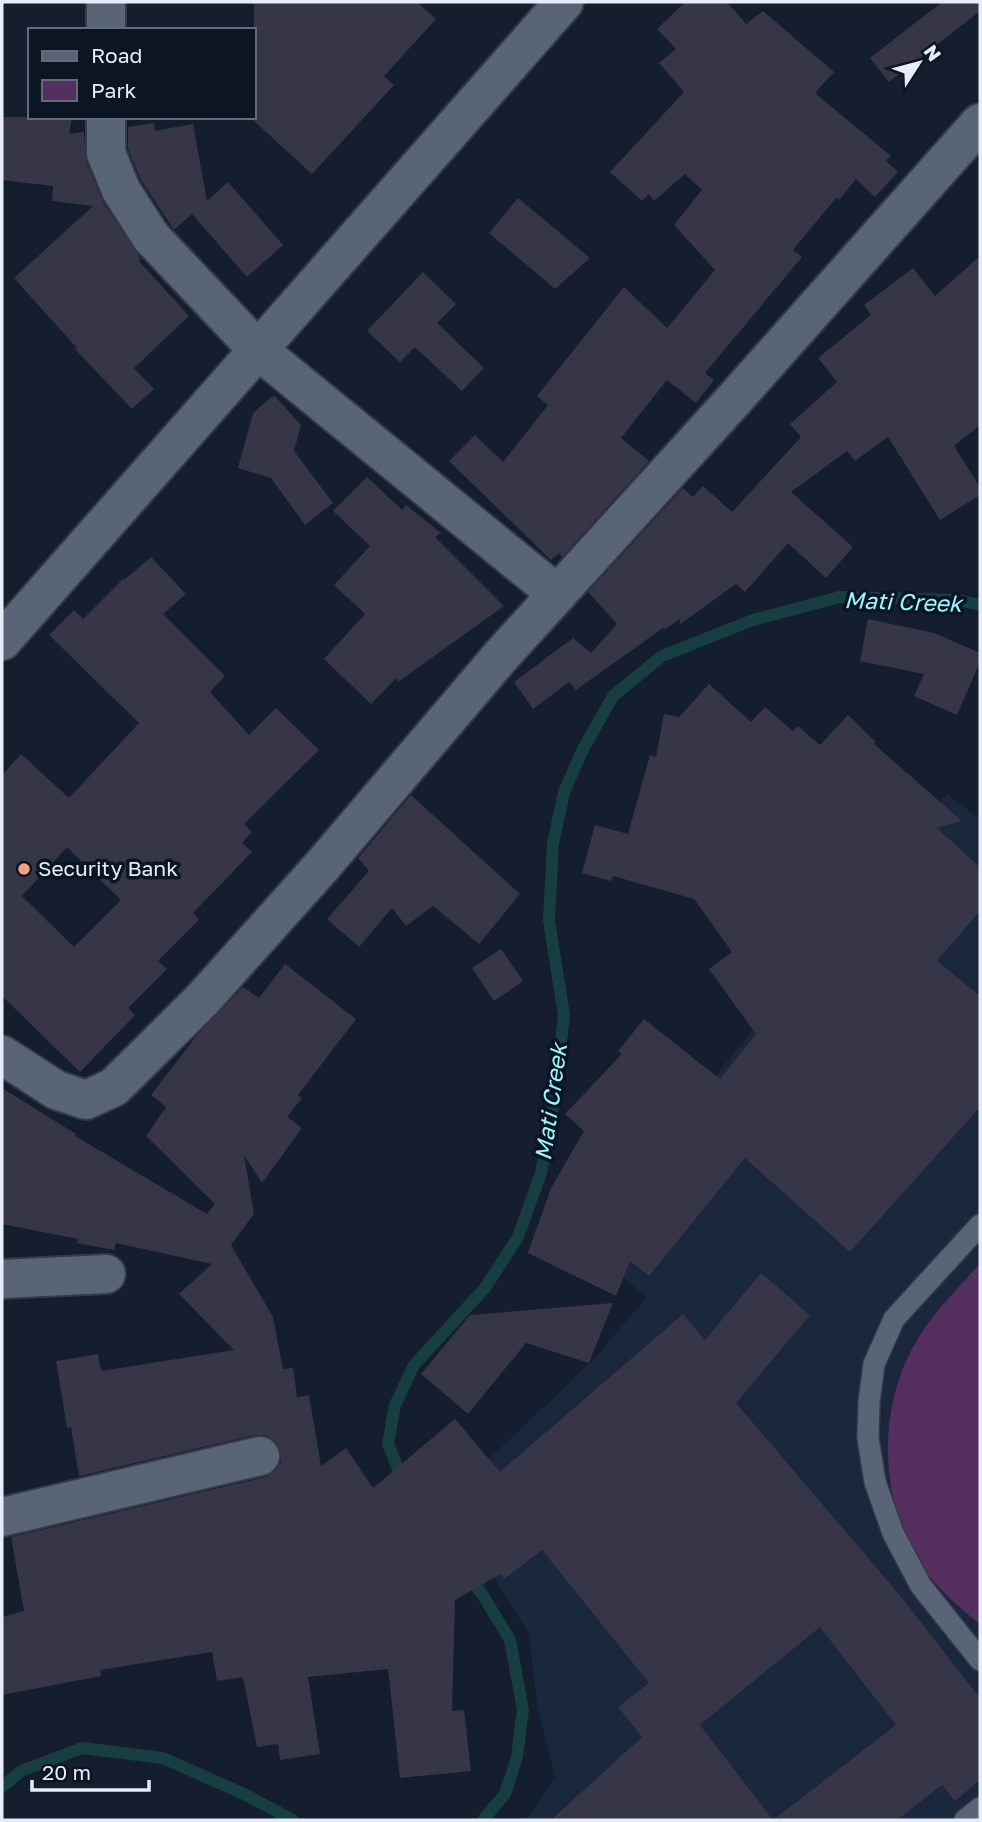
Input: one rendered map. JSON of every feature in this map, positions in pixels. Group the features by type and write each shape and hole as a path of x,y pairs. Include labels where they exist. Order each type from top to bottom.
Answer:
{"street":[{"path":"106,2 106,28"},
{"path":"2,641 564,2"},
{"path":"106,119 106,153 121,190 151,237 257,350 557,594"},
{"path":"2,1055 56,1090 86,1100 114,1087 202,999 314,876 500,657 980,123"},
{"path":"2,1279 106,1274"},
{"path":"2,1517 260,1456"}],"lane":[{"path":"980,1225 894,1319 874,1364 868,1438 875,1482 893,1533 922,1586 980,1660"},
{"path":"965,1820 980,1808"}],"shaded area":[{"path":"947,794 980,819 980,1820 526,1820 555,1777 537,1705 529,1634 446,1500 591,1362 647,1297 579,1242"}],"green space":[{"path":"980,1264 980,1624 936,1584 918,1559 904,1531 894,1501 888,1437 900,1376 913,1347 935,1314"}],"building":[{"path":"254,2 417,2 436,19 384,76 394,85 312,174 254,121"},
{"path":"685,2 727,2 746,24 763,11 834,72 815,93 891,156 886,161 898,172 875,197 856,179 839,200 836,198 793,250 802,257 705,373 714,380 696,403 667,380 621,438 649,461 562,557 559,553 551,560 449,461 475,435 503,462 548,405 537,396 624,287 667,328 715,270 674,225 702,190 685,174 654,201 649,194 642,201 610,172 684,92 659,63 676,49 657,29"},
{"path":"942,2 980,2 980,11 889,82 870,58"},
{"path":"2,117 72,119 69,134 84,132 86,161 103,202 141,259 139,261 189,316 134,368 154,389 132,409 75,349 77,348 14,278 93,206 52,201 53,186 2,180"},
{"path":"154,123 155,131 193,124 207,201 228,182 283,245 247,277 192,214 174,230 141,180 128,149 128,127"},
{"path":"518,198 590,258 555,289 489,233"},
{"path":"980,256 980,425 954,446 980,487 980,495 940,520 888,437 855,461 847,451 791,492 853,547 826,578 788,543 745,592 736,584 679,625 681,618 664,630 663,628 576,690 569,682 533,709 514,682 573,638 591,653 617,624 588,592 683,488 693,497 703,486 732,512 801,437 790,424 837,382 818,358 871,315 864,305 913,268 935,296"},
{"path":"423,272 456,304 437,323 484,368 462,391 415,347 400,362 367,331"},
{"path":"274,395 301,425 294,451 333,503 305,525 271,478 238,468 253,413"},
{"path":"367,477 402,510 406,505 441,533 435,537 504,606 398,682 396,678 371,704 324,659 365,614 334,585 370,546 333,511"},
{"path":"151,557 186,594 163,614 225,676 210,692 249,735 276,708 319,750 244,824 252,832 242,843 252,852 193,913 199,920 158,961 167,969 128,1008 135,1015 80,1072 2,996 2,775 21,754 69,798 139,723 49,635 74,610 83,619","holes":["67,847 121,900 74,947 22,896"]},
{"path":"868,619 934,633 980,653 980,662 957,715 914,696 924,674 860,661"},
{"path":"709,684 751,722 765,707 793,731 798,726 820,745 848,715 876,742 874,744 962,821 937,828 980,867 980,911 937,961 980,996 980,1107 850,1252 745,1158 649,1276 630,1261 616,1296 528,1253 551,1188 584,1131 565,1114 622,1054 618,1051 644,1019 720,1079 756,1034 709,969 732,952 694,899 613,876 611,881 582,873 595,825 628,834 650,755 656,757 664,714 679,717"},
{"path":"411,795 520,894 479,944 433,906 406,926 392,908 359,947 327,919 369,871 358,858"},
{"path":"501,949 523,981 494,1001 472,968"},
{"path":"285,964 356,1019 298,1095 302,1098 287,1117 302,1128 262,1183 244,1155 254,1214 231,1245 273,1317 283,1369 293,1368 297,1397 309,1395 321,1466 346,1448 373,1488 455,1419 500,1472 683,1314 705,1340 761,1273 810,1315 736,1403 898,1593 980,1698 980,1780 955,1801 942,1785 897,1820 773,1820 551,1820 642,1737 618,1707 649,1683 542,1550 504,1579 501,1574 455,1600 452,1711 464,1710 471,1771 400,1778 388,1669 308,1677 320,1754 280,1760 278,1744 257,1747 243,1677 217,1681 212,1652 100,1670 101,1676 2,1695 2,1617 24,1611 11,1537 265,1477 275,1471 281,1462 281,1452 275,1441 266,1435 255,1435 79,1476 71,1427 67,1428 56,1361 98,1354 101,1371 234,1350 179,1294 212,1264 116,1243 114,1250 77,1243 78,1239 2,1224 2,1088 76,1134 75,1136 207,1214 215,1204 146,1136 166,1107 151,1095 197,1035 243,987 259,998","holes":["820,1627 896,1725 773,1820 700,1725"]},
{"path":"613,1303 589,1363 526,1343 468,1414 421,1374 470,1315"}],"waterway":[{"name":"Mati Creek","path":"403,1481 388,1444 395,1405 414,1365 485,1288 518,1237 541,1173 555,1094 564,1015 549,921 553,844 564,792 582,751 613,696 662,656 753,620 840,597 958,600 980,605"},
{"name":"Mati Creek","path":"468,1576 510,1640 523,1710 517,1757 505,1794 483,1820"},
{"name":"Mati Creek","path":"2,1787 21,1771 82,1748 163,1758 244,1794 293,1820"}],"place":[{"name":"Security Bank","path":"24,869"}]}
